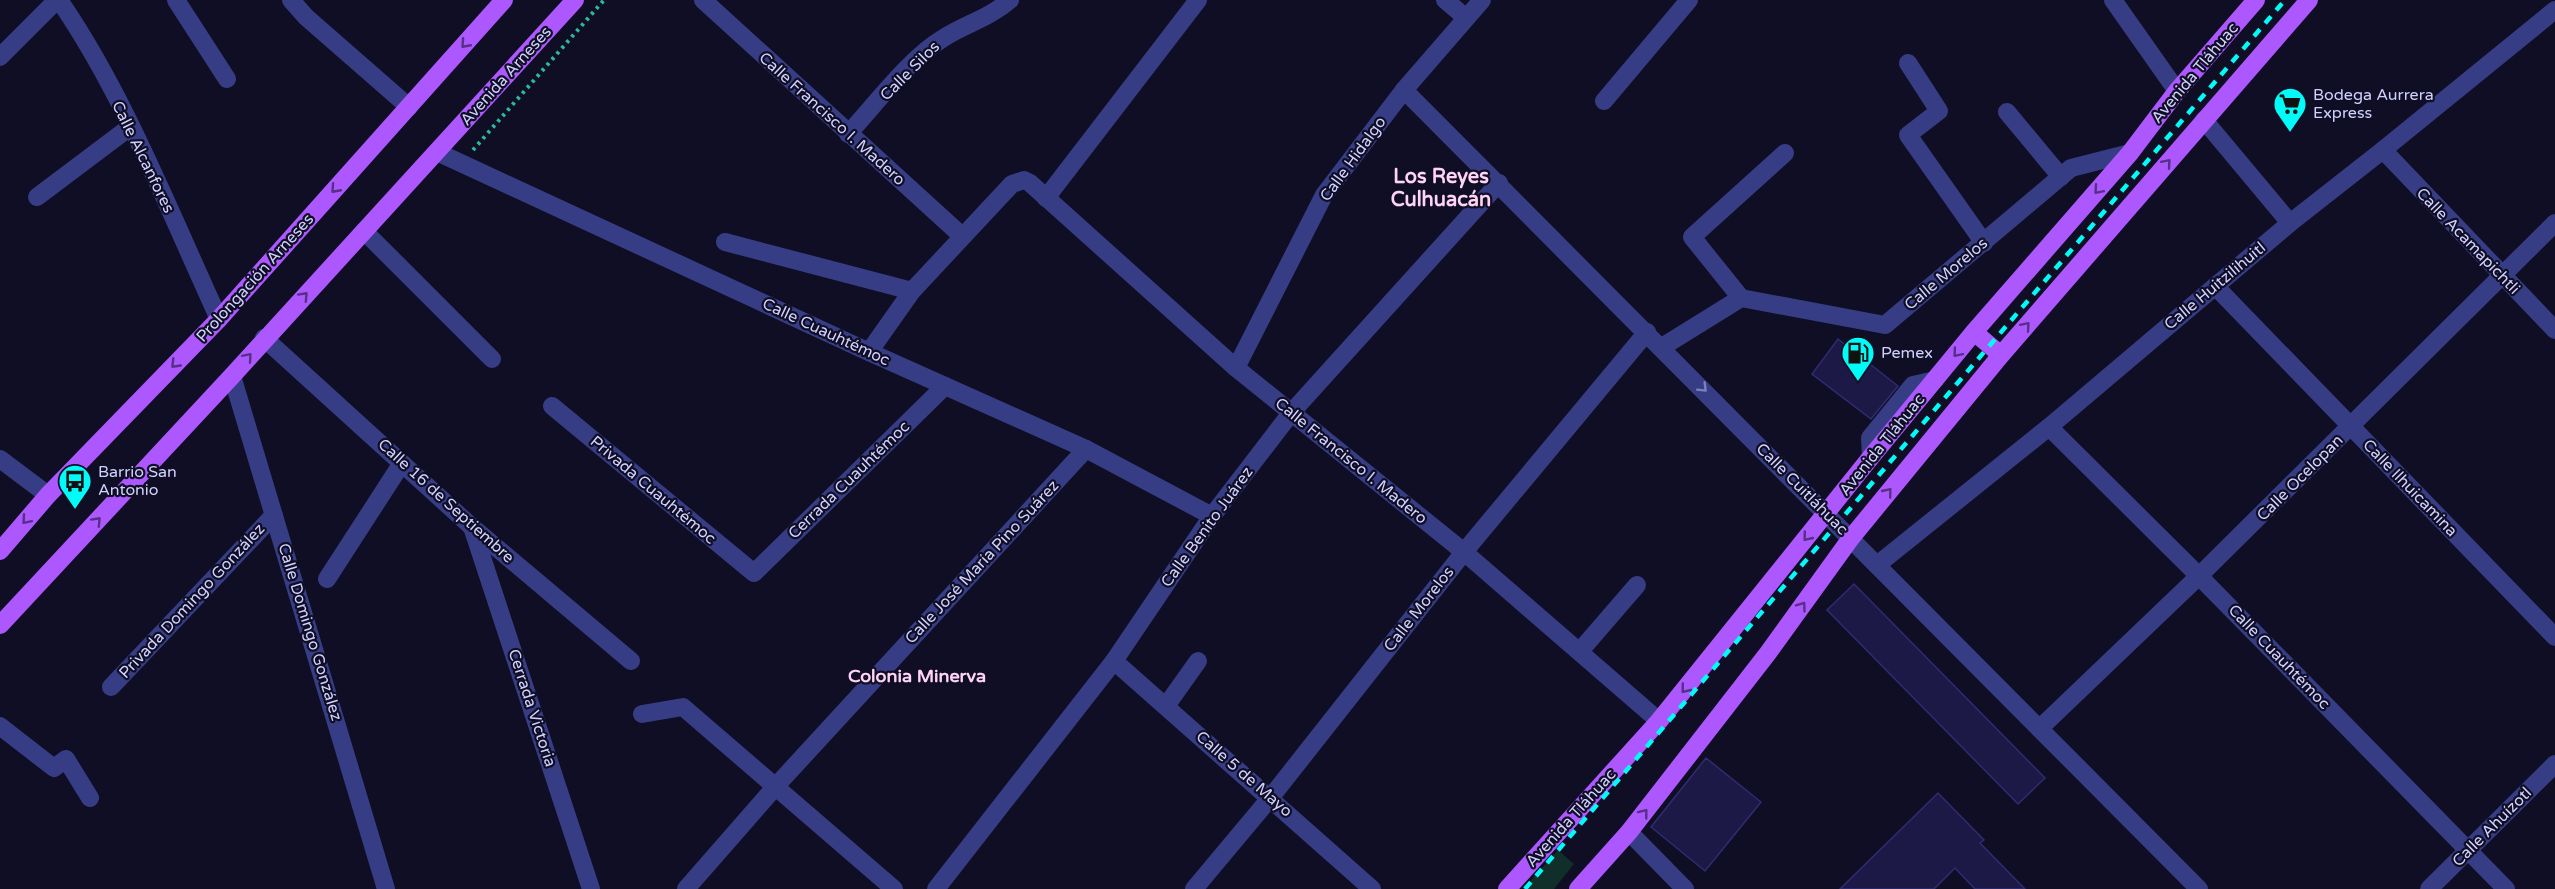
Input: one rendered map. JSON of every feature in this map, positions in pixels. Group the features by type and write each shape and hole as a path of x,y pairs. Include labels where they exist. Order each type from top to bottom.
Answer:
{"main road":[{"name":"Prolongación Arneses","path":"0,551 48,495 219,319 504,0"},
{"name":"Avenida Arneses","path":"437,152 575,0"},
{"name":"Avenida Tláhuac","path":"1507,889 1659,721 1871,456 1974,332 2130,153 2177,91 2256,0"},
{"name":"Avenida Tláhuac","path":"1578,889 1629,832 1768,653 1851,538 2001,355 2309,0"},
{"path":"0,625 437,152"},
{"path":"1974,332 2001,355"}],"street":[{"path":"0,57 58,0"},
{"name":"Calle Alcanfores","path":"58,0 78,28 130,127 219,319"},
{"path":"176,0 227,79"},
{"path":"291,0 306,17 409,107"},
{"name":"Calle Francisco I. Madero","path":"704,0 962,236"},
{"name":"Calle Silos","path":"848,134 921,55 942,39 994,14 1010,0"},
{"path":"1046,198 1198,0"},
{"path":"1445,0 1465,17"},
{"name":"Calle Hidalgo","path":"1236,368 1324,195 1404,90 1482,0"},
{"path":"1604,101 1689,0"},
{"path":"2113,0 2177,91"},
{"name":"Calle Huitzilihuitl","path":"1877,566 2049,427 2289,223 2555,10"},
{"path":"1908,63 1939,111 1908,135 1984,243"},
{"name":"Calle Cuitláhuac","path":"1404,90 2199,889"},
{"path":"2007,112 2061,177"},
{"path":"2204,120 2289,223"},
{"path":"37,197 130,127"},
{"name":"Calle Acamapichtli","path":"2383,150 2555,330"},
{"name":"Calle Cuauhtémoc","path":"437,152 869,352 1086,449 1212,516"},
{"path":"1662,347 1741,298 1692,237 1785,153"},
{"name":"Calle Morelos","path":"1741,298 1885,325 2071,168 2130,153"},
{"name":"Calle Francisco I. Madero","path":"869,352 912,291 1012,183 1024,180 1236,368 1464,552 1659,721"},
{"name":"Calle Benito Juárez","path":"936,889 1114,661 1212,516 1291,413 1499,183"},
{"name":"Calle Ocelopan","path":"2040,728 2351,427 2555,223"},
{"path":"364,231 492,359"},
{"path":"725,242 912,291"},
{"name":"Calle Ilhuicamina","path":"2215,286 2555,638"},
{"name":"Calle Morelos","path":"1194,889 1464,552 1647,332"},
{"name":"Calle 16 de Septiembre","path":"264,338 472,527 631,661"},
{"name":"Calle Domingo González","path":"232,375 386,889"},
{"name":"Cerrada Cuauhtémoc","path":"754,573 945,386"},
{"name":"Privada Cuauhtémoc","path":"552,406 754,573"},
{"name":"Calle Cuauhtémoc","path":"2049,427 2199,576 2506,889"},
{"name":"Calle José María Pino Suárez","path":"686,889 776,786 1086,449"},
{"path":"0,459 48,495"},
{"path":"327,579 402,463"},
{"name":"Privada Domingo González","path":"111,687 274,515"},
{"name":"Cerrada Victoria","path":"472,527 591,889"},
{"path":"1580,651 1637,585"},
{"name":"Calle 5 de Mayo","path":"1114,661 1372,889"},
{"path":"1166,706 1198,661"},
{"path":"642,714 683,707 894,889"},
{"path":"0,726 54,768 66,759 90,798"},
{"name":"Calle Ahuízotl","path":"2429,889 2555,764"},
{"path":"1629,832 1685,889"}],"path":[{"path":"462,162 604,0"}],"green space":[{"path":"1558,850 1574,864 1554,889 1523,889"}],"building":[{"name":"Pemex","path":"1838,339 1898,386 1871,419 1812,374"},
{"path":"1854,584 2045,778 2018,804 1827,610"},
{"path":"1706,758 1761,802 1705,871 1651,827"},
{"path":"1938,793 1984,840 1980,843 2025,889 1975,889 1955,868 1934,889 1840,889"}],"railway":[{"path":"1525,889 2285,0"}],"place":[{"name":"Bodega Aurrera Express","path":"2290,133"},
{"name":"Pemex","path":"1858,382"},
{"name":"Barrio San Antonio","path":"75,510"}],"district":[{"name":"Los Reyes Culhuacán","path":"1441,188"},
{"name":"Colonia Minerva","path":"917,676"}]}
